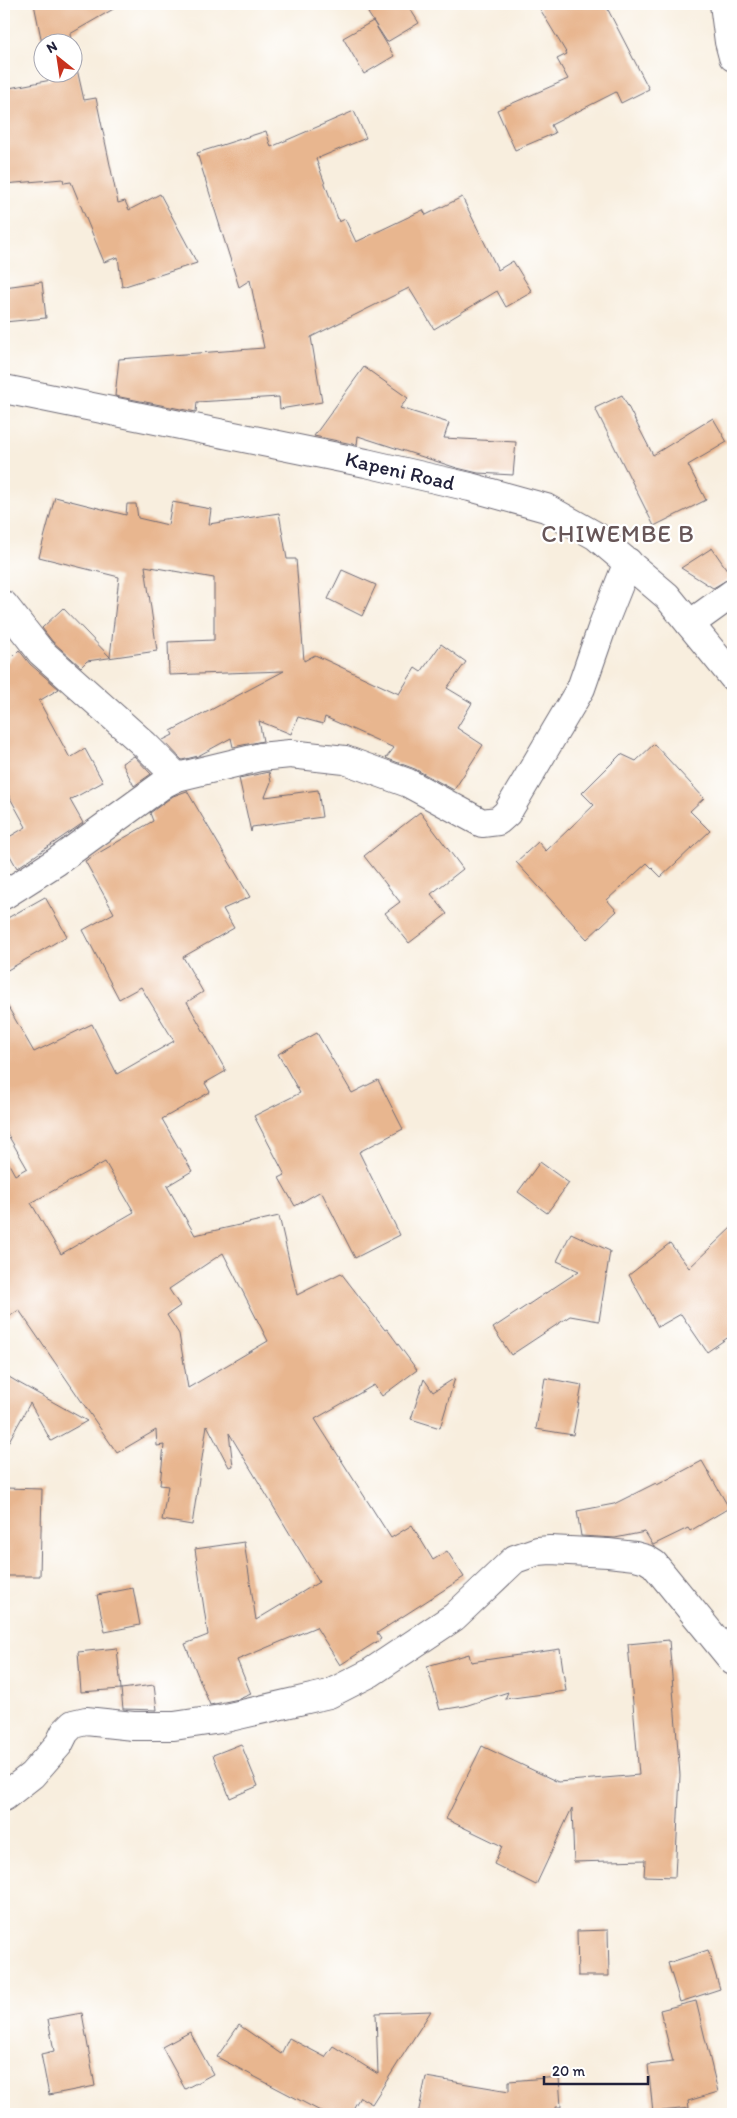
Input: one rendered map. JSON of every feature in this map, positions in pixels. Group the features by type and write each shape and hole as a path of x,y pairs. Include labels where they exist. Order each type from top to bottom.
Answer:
{"street":[{"path":"724,4 733,57"},
{"name":"Kapeni Road","path":"4,389 366,463 470,487 546,508 596,536 667,596 733,677"},
{"path":"4,895 56,862 165,783 177,777 260,757 290,754 345,760 408,783 482,823 498,821 507,813 581,688 604,622 628,562"},
{"path":"690,624 733,594"},
{"path":"4,605 40,652 145,745 177,777"},
{"path":"4,1797 32,1775 59,1744 65,1732 73,1724 86,1721 133,1726 174,1726 221,1719 329,1694 370,1673 419,1642 454,1617 514,1559 538,1551 608,1552 646,1559 654,1564 733,1660"}],"building":[{"path":"34,4 122,4 73,32 40,32"},
{"path":"383,4 407,4 419,23 387,42 368,13"},
{"path":"537,4 605,4 649,89 621,103 616,92 551,125 555,133 515,150 497,110 568,79 557,59 567,54"},
{"path":"373,21 394,56 364,74 343,38"},
{"path":"41,82 80,82 84,100 96,98 118,203 125,201 129,210 160,194 197,263 122,287 118,257 104,262 71,182 64,183 63,179 4,184 4,89"},
{"path":"354,111 366,138 316,159 339,222 345,219 356,242 423,210 426,215 462,197 498,270 513,261 532,292 506,307 497,291 434,329 409,288 311,337 322,402 280,409 279,397 197,402 196,412 115,396 119,359 264,348 250,280 239,287 197,153 266,131 271,147"},
{"path":"42,282 46,318 4,322 4,287"},
{"path":"364,367 408,398 400,408 449,423 444,438 516,442 513,475 478,473 457,468 358,436 357,445 314,436"},
{"path":"622,395 653,455 713,418 727,442 688,465 706,500 654,526 595,408"},
{"path":"55,497 126,515 127,504 136,504 138,518 168,525 172,502 211,509 209,524 279,513 287,559 296,559 304,661 315,655 399,694 415,668 421,672 441,644 466,662 447,688 472,703 457,728 483,745 454,790 415,769 386,758 394,748 325,717 323,724 298,717 291,734 259,721 263,741 233,747 231,738 198,756 182,760 163,740 173,735 171,731 284,671 169,675 168,642 214,640 214,578 145,566 157,651 87,661 81,667 52,641 42,628 63,608 110,657 119,577 39,557"},
{"path":"712,548 732,577 713,588 681,568"},
{"path":"342,570 376,585 362,616 328,599"},
{"path":"19,650 30,664 59,689 39,701 70,758 85,749 103,782 70,800 83,823 17,868 4,845 4,840 26,827 4,787 4,665"},
{"path":"654,744 704,798 690,811 710,831 661,877 647,863 607,900 617,911 587,939 516,862 538,842 546,851 594,805 582,793 621,754 636,761"},
{"path":"134,756 151,774 134,786 122,763"},
{"path":"269,772 271,782 265,797 318,790 322,817 252,827 251,832 239,778"},
{"path":"187,791 250,897 223,909 234,928 183,957 203,992 187,1002 226,1071 205,1083 210,1092 162,1119 192,1171 167,1186 195,1235 279,1216 297,1295 341,1273 385,1330 387,1329 417,1370 382,1396 374,1385 315,1419 391,1538 412,1525 433,1560 447,1551 464,1577 377,1633 381,1639 340,1665 316,1627 237,1660 251,1694 239,1699 210,1705 185,1644 208,1635 195,1549 244,1542 256,1620 319,1582 229,1433 233,1466 229,1467 207,1425 192,1525 162,1520 168,1486 160,1485 164,1445 157,1446 156,1430 117,1453 19,1310 4,1320 4,1155 15,1175 27,1168 4,1128 4,1000 34,1052 92,1024 117,1074 174,1041 141,987 119,999 83,930 114,913 85,861 153,821 150,813 173,796","holes":["105,1162 134,1212 61,1254 31,1203","223,1253 268,1341 188,1388 179,1334 167,1315 180,1306 169,1289"]},
{"path":"420,812 463,869 431,894 447,914 409,943 385,913 400,902 364,856"},
{"path":"45,897 67,936 4,972 4,920"},
{"path":"317,1033 352,1093 378,1080 403,1129 359,1152 400,1235 355,1258 321,1191 295,1206 279,1178 285,1175 254,1116 300,1093 278,1054"},
{"path":"540,1162 569,1183 547,1213 518,1192"},
{"path":"733,1226 733,1334 707,1352 681,1314 658,1327 629,1275 670,1243 689,1268"},
{"path":"571,1233 610,1251 599,1321 570,1316 511,1355 493,1328 579,1271 557,1261"},
{"path":"4,1374 87,1421 51,1441 30,1403 4,1450"},
{"path":"455,1378 440,1428 411,1419 424,1379 433,1392"},
{"path":"545,1378 582,1385 573,1435 536,1429"},
{"path":"702,1461 729,1508 690,1531 688,1528 653,1545 645,1532 615,1538 581,1536 577,1511 614,1504 656,1483 657,1485"},
{"path":"4,1488 42,1489 40,1576 4,1576"},
{"path":"133,1588 140,1625 105,1632 97,1595"},
{"path":"669,1640 680,1775 675,1877 644,1876 645,1860 574,1862 572,1808 536,1885 494,1864 502,1846 446,1819 482,1746 558,1782 639,1775 628,1644"},
{"path":"117,1648 121,1689 81,1692 78,1652"},
{"path":"560,1649 566,1691 505,1699 508,1692 465,1706 440,1710 427,1666 469,1654 471,1662"},
{"path":"154,1685 157,1710 123,1709 121,1689"},
{"path":"241,1744 258,1786 230,1798 213,1755"},
{"path":"608,1930 609,1976 578,1976 577,1931"},
{"path":"708,1950 720,1989 680,2002 668,1963"},
{"path":"696,2001 718,2092 688,2101 689,2108 653,2112 648,2065 673,2062 660,2010"},
{"path":"431,2011 372,2104 360,2097 350,2114 326,2114 217,2057 239,2025 281,2054 289,2038 325,2057 333,2046 378,2074 376,2013"},
{"path":"82,2013 95,2086 49,2095 41,2054 54,2051 48,2019"},
{"path":"190,2032 213,2074 185,2089 162,2047"},
{"path":"426,2077 509,2091 509,2081 559,2077 561,2107 556,2107 556,2114 418,2114"}],"district":[{"name":"CHIWEMBE B","path":"618,534"}]}
